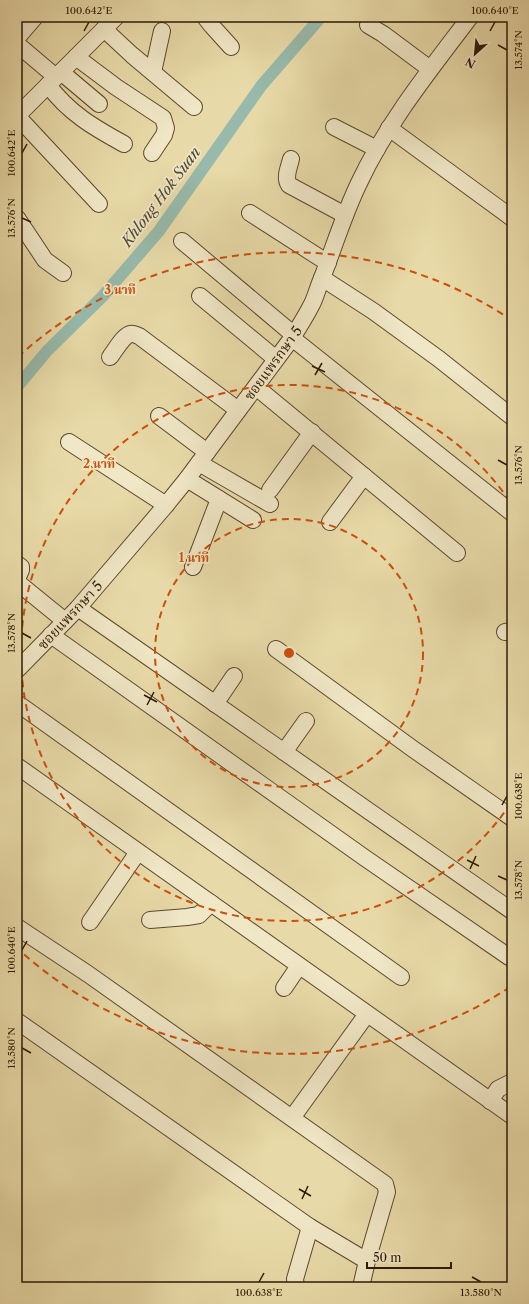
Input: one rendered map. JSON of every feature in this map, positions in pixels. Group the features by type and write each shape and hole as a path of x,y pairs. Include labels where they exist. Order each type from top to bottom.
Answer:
{"street":[{"path":"17,38 35,17"},
{"path":"99,204 17,116 116,17"},
{"path":"205,17 231,47"},
{"name":"ซอยแพรกษา 5","path":"17,670 78,608 166,505 293,336 313,303 345,215 359,182 377,149 389,128 430,69 470,17"},
{"path":"368,25 383,34 430,69"},
{"path":"104,29 132,55 194,107"},
{"path":"153,72 162,31"},
{"path":"17,44 55,78 99,104"},
{"path":"76,57 116,87 162,118 166,128 164,135 152,153"},
{"path":"55,78 58,98 79,118 124,144"},
{"path":"334,127 377,149"},
{"path":"389,128 512,218"},
{"path":"291,159 286,181 289,185 345,215"},
{"path":"250,213 328,263"},
{"path":"17,218 45,260 63,273"},
{"path":"182,241 293,336 512,514"},
{"path":"322,278 374,311 439,359 512,417"},
{"path":"200,296 276,359"},
{"path":"110,357 124,338 129,334 139,336 238,410"},
{"path":"256,386 457,553"},
{"path":"159,416 203,457 270,497 312,432"},
{"path":"69,442 166,505"},
{"path":"330,522 364,476"},
{"path":"187,478 253,520"},
{"path":"193,567 219,499"},
{"path":"17,564 21,567 21,570 17,579"},
{"path":"17,582 65,621"},
{"path":"78,608 512,911"},
{"path":"51,636 378,867 509,957"},
{"path":"276,649 413,749 512,818"},
{"path":"215,704 234,676"},
{"path":"17,704 401,977"},
{"path":"284,752 306,721"},
{"path":"17,766 512,1116"},
{"path":"90,922 138,852"},
{"path":"150,920 199,915 211,903"},
{"path":"17,926 88,974 385,1184 387,1192 361,1287"},
{"path":"284,988 299,966"},
{"path":"296,1111 367,1014"},
{"path":"17,1021 310,1228 367,1261"},
{"path":"490,1100 498,1089 512,1082"},
{"path":"296,1287 294,1279 310,1228"}],"waterway":[{"name":"Khlong Hok Suan","path":"17,387 47,351 102,297 159,231 261,86 321,17"}]}
